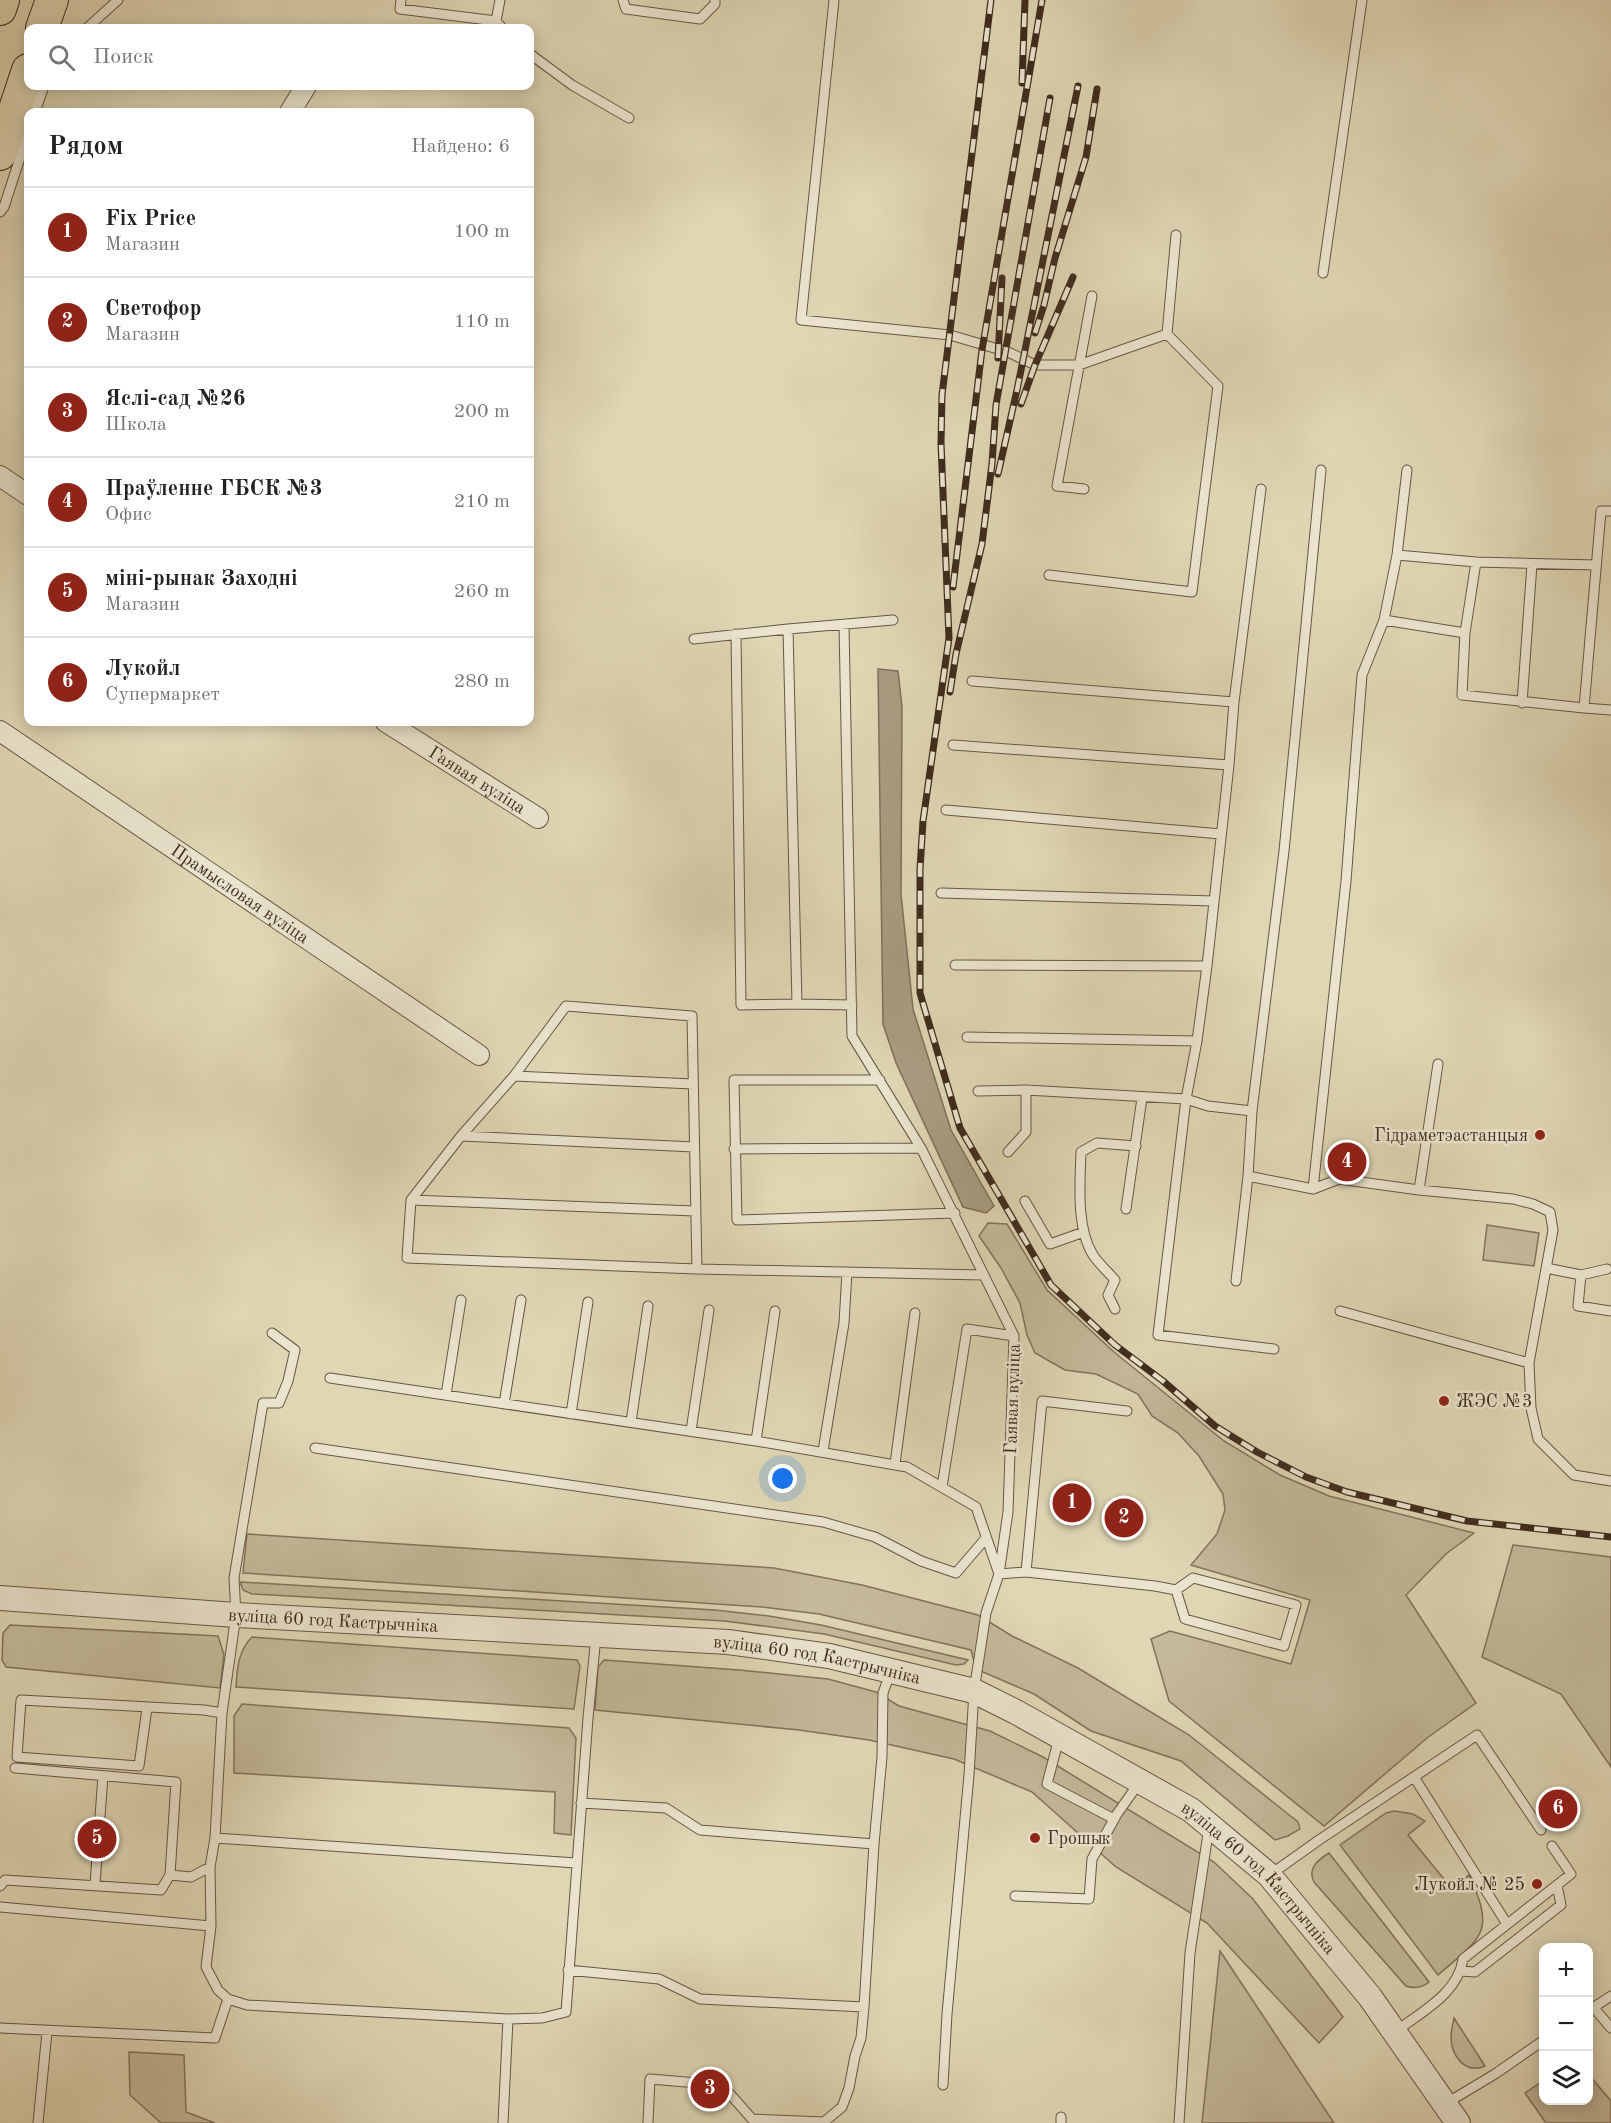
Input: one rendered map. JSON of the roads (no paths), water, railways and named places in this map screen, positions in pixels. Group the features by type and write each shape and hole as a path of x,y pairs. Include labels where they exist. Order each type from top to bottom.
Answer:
{"main road":[{"path":"0,9 3,0"},
{"path":"43,24 52,0"},
{"path":"0,154 24,82"}],"street":[{"path":"292,108 304,90"},
{"path":"0,476 24,492"},
{"name":"Гаявая вуліца","path":"392,726 538,818"},
{"name":"Прамысловая вуліца","path":"0,731 479,1055"},
{"name":"вуліца 60 год Кастрычніка","path":"0,1598 236,1615 728,1642 829,1656 974,1691 1191,1810 1269,1875 1356,1980 1452,2114"}],"lane":[{"path":"91,24 118,0"},
{"path":"401,0 400,9 493,24"},
{"path":"499,24 500,0"},
{"path":"623,0 626,9 700,19 715,4 715,0"},
{"path":"834,0 801,320 950,335 1008,352 1035,365 1079,365 1167,334"},
{"path":"1323,273 1362,0"},
{"path":"534,57 572,85 629,118"},
{"path":"36,108 43,90"},
{"path":"0,212 4,207 24,145"},
{"path":"1049,575 1192,592 1218,386 1167,334 1176,236"},
{"path":"1084,489 1057,486 1092,296"},
{"path":"1236,1281 1248,1176 1252,1111 1284,851 1321,470"},
{"path":"1313,1189 1346,881 1362,675 1384,620 1397,555 1407,470"},
{"path":"1261,489 1234,702 1207,966 1197,1041 1186,1099 1158,1335 1274,1349"},
{"path":"1584,708 1601,510 1611,511"},
{"path":"1397,555 1476,562 1596,565"},
{"path":"1476,562 1466,633 1462,695 1611,710"},
{"path":"1522,702 1532,564"},
{"path":"694,639 893,620"},
{"path":"1384,620 1466,633"},
{"path":"736,634 741,1005 852,1005 844,625"},
{"path":"788,629 797,1004"},
{"path":"972,681 1234,702"},
{"path":"953,745 1229,765"},
{"path":"946,810 1221,834"},
{"path":"941,893 1214,901"},
{"path":"956,965 1207,966"},
{"name":"Гаявая вуліца","path":"852,1005 852,1036 921,1148 1014,1336 1008,1512 999,1574 986,1613 974,1691 943,2085"},
{"path":"698,1269 692,1016 566,1006 514,1076 461,1136 411,1200 407,1258 698,1269 983,1275"},
{"path":"967,1037 1197,1041"},
{"path":"1419,1190 1438,1064"},
{"path":"514,1076 693,1084"},
{"path":"880,1080 734,1080 737,1220 955,1213"},
{"path":"978,1091 1026,1090 1186,1099 1208,1106 1252,1111"},
{"path":"1008,1152 1026,1132 1026,1090"},
{"path":"1126,1209 1142,1098"},
{"path":"461,1136 694,1147"},
{"path":"1115,1309 1107,1295 1115,1280 1093,1254 1084,1232 1080,1187 1081,1152 1097,1143 1136,1146"},
{"path":"734,1149 921,1148"},
{"path":"1248,1176 1313,1189 1339,1179 1513,1199 1533,1204 1550,1212 1553,1230 1529,1363 1531,1408 1538,1439 1574,1475 1611,1481"},
{"path":"411,1200 695,1211"},
{"path":"1025,1201 1050,1244 1084,1232"},
{"path":"1546,1268 1581,1275 1608,1269"},
{"path":"823,1451 844,1323 846,1272"},
{"path":"1581,1275 1578,1306 1611,1311"},
{"path":"446,1395 461,1300"},
{"path":"504,1404 521,1300"},
{"path":"571,1414 588,1302"},
{"path":"631,1422 648,1306"},
{"path":"692,1431 709,1310"},
{"path":"756,1441 775,1311"},
{"path":"1340,1311 1529,1363"},
{"path":"895,1464 915,1313"},
{"path":"942,1487 967,1329 1014,1336"},
{"path":"272,1333 295,1350 288,1381 279,1403 263,1403 234,1578 236,1615 222,1713 215,1838 210,1868 211,1926 206,1967 218,1990 228,1999 247,2005 508,2019 542,2018 566,2012 576,1863 597,1634"},
{"path":"330,1378 823,1451 907,1467 976,1507 999,1574 1026,1572 1176,1590 1193,1578 1296,1605 1284,1646 1185,1619 1176,1590"},
{"path":"1026,1572 1042,1401 1127,1411"},
{"path":"315,1448 823,1522 875,1537 921,1561 956,1573 986,1538"},
{"path":"648,2123 650,2079 722,2085 752,2121 824,2122 842,2107 861,2038 882,1757 883,1693 891,1671"},
{"path":"147,1708 139,1766 17,1756 21,1700 204,1710 222,1713"},
{"path":"1269,1875 1477,1735 1541,1830"},
{"path":"1059,1736 1047,1784 1114,1819"},
{"path":"0,1886 5,1880 161,1890 170,1875 177,1782 15,1768"},
{"path":"95,1884 103,1776"},
{"path":"1414,1777 1508,1924"},
{"path":"1015,1896 1089,1899 1092,1859 1114,1819 1141,1781"},
{"path":"581,1803 666,1808 700,1830 874,1844"},
{"path":"1179,2123 1190,1953 1210,1825"},
{"path":"215,1838 576,1863"},
{"path":"1395,2032 1445,1995 1461,1971 1463,1959 1571,1874 1552,1846"},
{"path":"170,1875 191,1877 210,1868"},
{"path":"1461,1971 1475,1972 1561,1905 1557,1885"},
{"path":"0,1907 211,1926"},
{"path":"568,1970 659,1979 700,1999 864,2007"},
{"path":"1593,2009 1611,1996"},
{"path":"0,2028 47,2032 215,2038 228,1999"},
{"path":"1593,2012 1611,2028"},
{"path":"503,2123 508,2019"},
{"path":"38,2123 47,2032"},
{"path":"1452,2114 1495,2074 1539,2043"}],"railway":[{"path":"991,0 942,395 941,443 949,638 923,821 920,869 920,993 960,1128 1051,1285 1115,1345 1163,1381 1215,1426 1257,1452 1306,1477 1347,1492 1467,1521 1611,1537"},
{"path":"1022,83 1025,0"},
{"path":"953,587 982,350 1042,0"},
{"path":"998,474 1078,86"},
{"path":"1035,333 1086,157 1097,89"},
{"path":"950,692 956,654 982,544 992,464 996,405 1050,98"},
{"path":"1021,404 1035,365 1073,277"},
{"path":"998,358 1002,278"}],"place":[{"name":"Гідраметэастанцыя","path":"1540,1135"},
{"name":"Праўленне ГБСК №3","path":"1347,1162"},
{"name":"ЖЭС №3","path":"1444,1401"},
{"name":"Fix Price","path":"1072,1503"},
{"name":"Светофор","path":"1124,1518"},
{"name":"Лукойл","path":"1558,1809"},
{"name":"Грошык","path":"1035,1838"},
{"name":"міні-рынак Заходні","path":"97,1839"},
{"name":"Лукойл № 25","path":"1537,1884"},
{"name":"Яслі-сад №26","path":"710,2089"}]}
